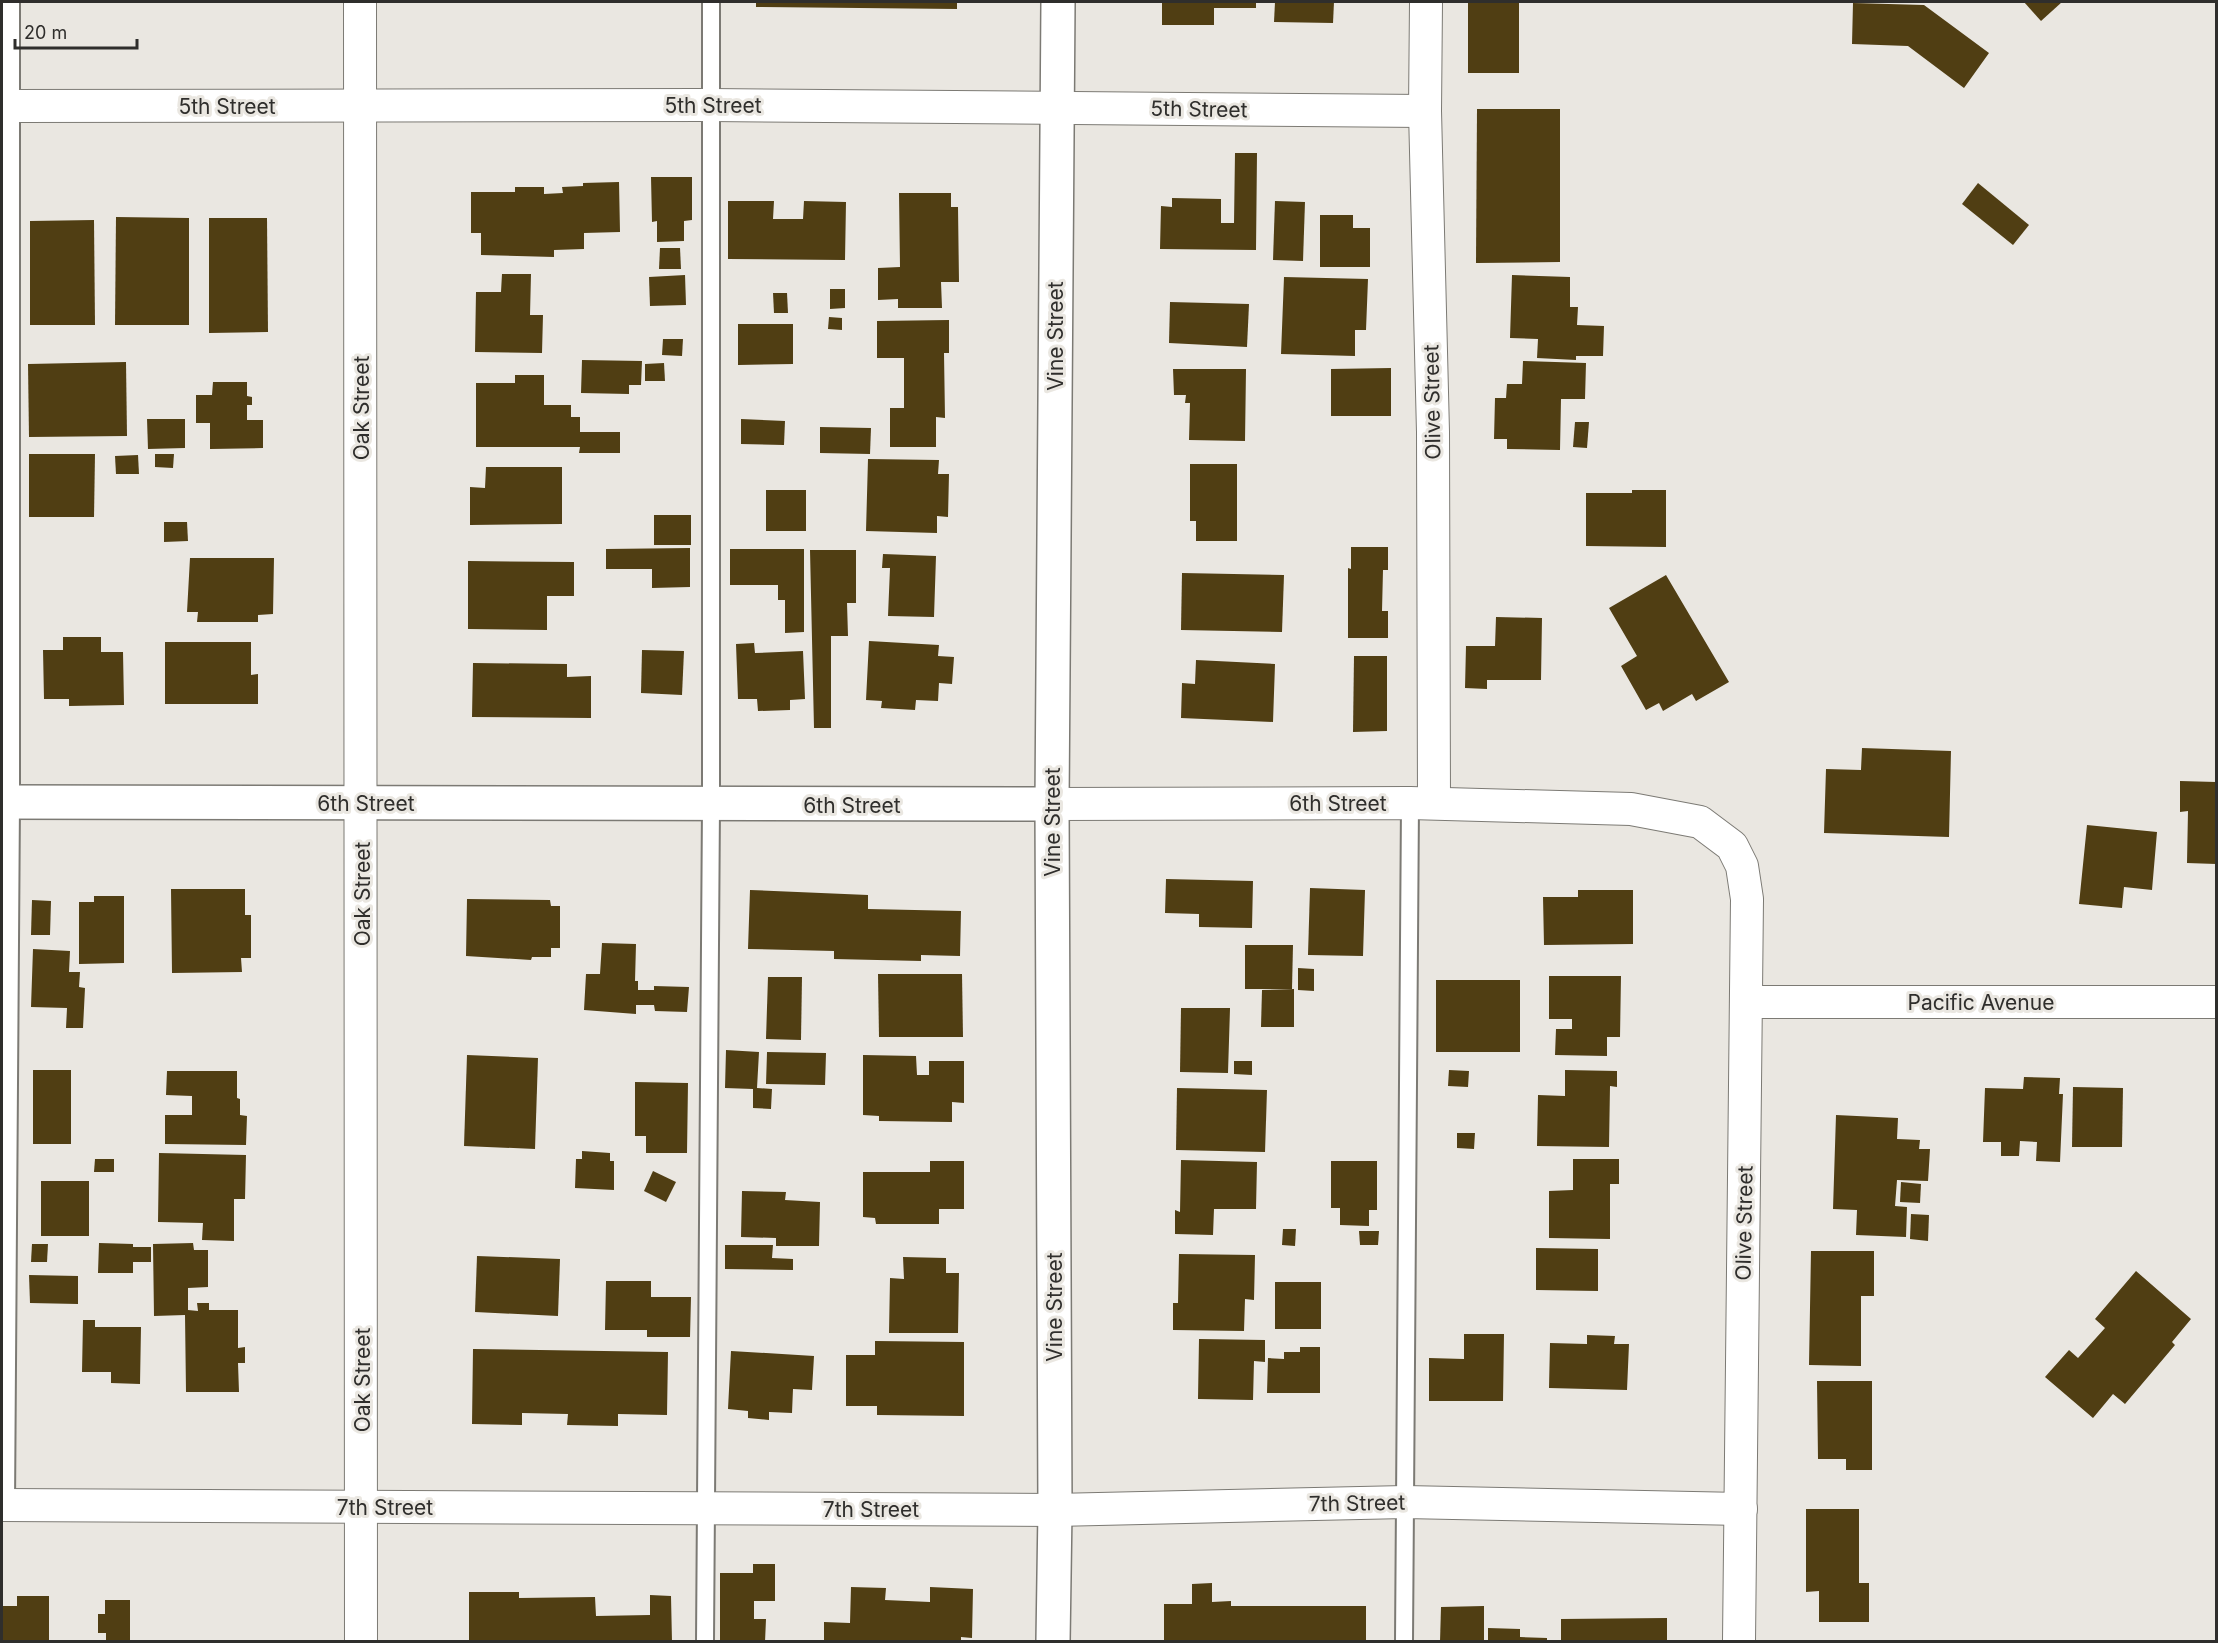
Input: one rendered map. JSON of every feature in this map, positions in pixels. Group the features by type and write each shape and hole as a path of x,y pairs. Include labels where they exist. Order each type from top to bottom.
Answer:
{"street":[{"name":"Oak Street","path":"360,2 362,1641"},
{"name":"Vine Street","path":"1053,1641 1055,1510 1052,804 1058,2"},
{"name":"Olive Street","path":"1422,803 1433,432 1425,111 1426,2"},
{"name":"5th Street","path":"7,106 710,105 1425,111"},
{"name":"6th Street","path":"6,802 711,805 1422,803 1631,809 1700,822"},
{"name":"Olive Street","path":"1700,822 1732,846 1742,866 1747,899 1739,1641"},
{"name":"Pacific Avenue","path":"1746,1002 2217,1002"},
{"name":"7th Street","path":"4,1505 1055,1510 1405,1502 1741,1509"}],"lane":[{"path":"4,1505 7,106 11,2"},
{"path":"705,1641 711,805 711,2"},
{"path":"1404,1641 1405,1502 1422,803"}],"building":[{"path":"756,2 957,2 957,9 756,7"},
{"path":"1162,2 1256,2 1256,8 1214,8 1214,25 1162,25"},
{"path":"1275,2 1334,2 1333,23 1274,22"},
{"path":"1468,2 1519,2 1519,73 1468,73"},
{"path":"2024,2 2062,2 2041,21"},
{"path":"1853,3 1924,5 1989,53 1964,88 1908,46 1852,44"},
{"path":"1477,109 1560,109 1560,262 1476,263"},
{"path":"1235,153 1257,153 1256,250 1160,249 1161,206 1172,207 1172,198 1221,199 1221,223 1234,223"},
{"path":"651,177 692,177 692,220 684,221 684,241 657,242 657,221 652,222"},
{"path":"619,182 620,232 584,233 584,249 554,250 554,257 481,255 481,233 471,233 471,192 515,192 515,187 544,187 544,194 563,193 562,187 583,186 583,183"},
{"path":"1978,183 2029,225 2013,245 1962,204"},
{"path":"899,193 951,193 951,207 958,207 959,282 941,282 942,308 898,308 898,299 878,300 878,268 900,267"},
{"path":"728,201 774,201 773,219 803,219 804,201 846,202 845,260 728,259"},
{"path":"1275,201 1305,202 1303,261 1273,260"},
{"path":"1320,215 1353,215 1353,228 1370,228 1370,267 1320,267"},
{"path":"116,217 189,218 189,325 115,325"},
{"path":"209,218 267,218 268,332 209,333"},
{"path":"94,220 95,325 30,325 30,221"},
{"path":"660,248 680,248 681,269 659,269"},
{"path":"502,274 531,274 530,315 543,315 542,353 475,352 476,292 501,292"},
{"path":"685,275 686,305 650,306 649,277"},
{"path":"1512,275 1570,277 1570,307 1578,307 1577,325 1604,326 1603,356 1576,356 1576,360 1537,358 1538,339 1510,338"},
{"path":"1284,277 1368,279 1366,330 1355,330 1355,356 1281,354"},
{"path":"830,289 845,289 845,308 830,309"},
{"path":"773,293 787,293 788,313 774,313"},
{"path":"1170,302 1249,304 1247,347 1169,343"},
{"path":"829,317 842,318 842,330 828,329"},
{"path":"949,320 949,353 944,353 945,418 936,417 936,447 890,447 890,408 904,408 904,358 877,358 877,321"},
{"path":"738,324 793,324 793,364 738,365"},
{"path":"663,339 683,339 682,356 662,355"},
{"path":"582,360 642,361 641,385 629,385 629,394 581,393"},
{"path":"1523,361 1586,363 1585,399 1561,399 1560,450 1507,449 1507,439 1494,439 1495,398 1506,398 1507,384 1522,384"},
{"path":"126,362 127,436 29,437 28,364"},
{"path":"664,363 665,381 645,381 645,364"},
{"path":"1391,368 1391,416 1331,416 1331,369"},
{"path":"1173,369 1246,369 1245,441 1189,440 1190,403 1185,403 1186,395 1174,395"},
{"path":"515,375 544,375 544,405 571,405 571,417 580,417 580,432 620,432 620,453 579,453 580,447 476,447 476,383 515,383"},
{"path":"213,382 247,382 247,396 252,397 252,405 247,405 247,420 263,420 263,448 210,449 210,423 196,423 196,395 212,395"},
{"path":"147,419 185,419 185,448 148,449"},
{"path":"741,419 785,421 784,445 741,444"},
{"path":"1575,422 1589,422 1587,448 1573,447"},
{"path":"820,427 871,428 870,454 820,453"},
{"path":"29,454 95,454 94,517 29,517"},
{"path":"155,454 174,454 173,468 155,467"},
{"path":"138,455 139,474 116,474 115,456"},
{"path":"868,459 939,460 938,474 949,474 948,517 937,516 937,533 866,531"},
{"path":"1190,464 1237,464 1237,541 1196,541 1196,521 1190,521"},
{"path":"486,467 562,467 562,524 470,525 470,487 485,488"},
{"path":"766,490 806,490 806,531 766,531"},
{"path":"1632,490 1666,490 1666,547 1586,546 1586,493 1632,493"},
{"path":"654,515 691,515 691,545 654,545"},
{"path":"164,522 187,522 188,541 164,542"},
{"path":"1351,547 1388,547 1388,570 1383,570 1382,611 1388,611 1388,638 1348,638 1348,568 1351,569"},
{"path":"690,548 690,587 652,588 652,569 606,569 606,549"},
{"path":"730,549 804,549 804,632 785,633 785,600 778,600 778,585 730,585"},
{"path":"810,550 856,550 856,603 847,603 848,636 831,636 831,728 814,728"},
{"path":"883,554 936,556 934,617 888,616 890,568 882,568"},
{"path":"190,558 274,558 273,614 258,615 258,622 197,622 198,612 187,612"},
{"path":"468,561 574,562 574,596 547,596 547,630 468,629"},
{"path":"1182,573 1284,575 1282,632 1181,630"},
{"path":"1666,575 1729,682 1696,701 1692,694 1663,711 1659,703 1646,710 1621,666 1637,656 1609,608"},
{"path":"1496,617 1542,618 1541,680 1487,680 1487,689 1465,688 1466,646 1495,646"},
{"path":"63,637 101,637 101,652 123,652 124,705 69,706 69,699 44,699 43,650 63,650"},
{"path":"869,641 939,645 938,656 954,657 952,684 939,683 938,701 916,700 915,710 881,708 882,701 866,700"},
{"path":"165,642 251,642 251,675 258,674 258,704 165,704"},
{"path":"754,643 755,653 803,651 805,699 790,700 790,710 758,711 757,699 738,699 736,644"},
{"path":"642,650 684,651 682,695 641,693"},
{"path":"1354,656 1387,656 1387,731 1353,732"},
{"path":"1196,660 1275,664 1273,722 1181,718 1182,683 1195,684"},
{"path":"473,663 567,664 567,677 591,676 591,718 472,717"},
{"path":"1862,748 1951,751 1949,837 1824,833 1826,769 1861,770"},
{"path":"2180,781 2216,782 2216,864 2187,863 2188,811 2180,812"},
{"path":"2087,825 2157,832 2152,890 2124,887 2122,908 2079,904"},
{"path":"1166,879 1253,881 1252,928 1199,927 1199,914 1165,913"},
{"path":"1310,888 1365,890 1363,956 1308,955"},
{"path":"171,889 245,889 245,915 251,915 251,958 241,958 242,972 172,973"},
{"path":"750,890 868,895 868,909 961,911 960,956 921,955 921,961 834,959 834,951 748,949"},
{"path":"1578,890 1633,890 1633,944 1544,945 1543,897 1578,897"},
{"path":"94,896 124,896 124,963 79,964 79,902 94,902"},
{"path":"467,899 550,900 551,906 560,906 560,948 551,948 551,957 532,957 531,960 466,956"},
{"path":"32,900 51,901 50,935 31,935"},
{"path":"602,943 636,944 635,981 638,981 638,990 654,990 654,986 689,987 687,1012 655,1011 654,1005 636,1005 636,1014 584,1010 586,974 600,974"},
{"path":"1245,945 1293,945 1292,989 1245,989"},
{"path":"33,949 70,951 69,972 80,972 79,987 85,988 83,1028 66,1028 67,1008 31,1007"},
{"path":"1298,968 1314,969 1314,991 1298,990"},
{"path":"878,974 962,974 963,1037 879,1037"},
{"path":"1549,976 1621,976 1620,1037 1607,1037 1607,1056 1555,1055 1556,1029 1572,1029 1572,1019 1549,1019"},
{"path":"768,977 802,977 801,1040 766,1039"},
{"path":"1436,980 1520,980 1520,1052 1436,1052"},
{"path":"1294,989 1294,1027 1261,1027 1262,990"},
{"path":"1181,1008 1230,1008 1228,1073 1180,1072"},
{"path":"726,1050 759,1052 757,1088 772,1089 771,1109 753,1108 753,1089 725,1088"},
{"path":"767,1052 826,1053 825,1085 766,1084"},
{"path":"467,1055 538,1058 535,1149 464,1146"},
{"path":"863,1055 916,1056 917,1075 929,1075 929,1061 964,1061 964,1103 952,1102 952,1122 879,1121 879,1116 863,1115"},
{"path":"1234,1061 1252,1061 1252,1075 1234,1074"},
{"path":"33,1070 71,1070 71,1144 33,1144"},
{"path":"1449,1070 1469,1071 1468,1087 1448,1086"},
{"path":"1565,1070 1617,1071 1617,1087 1610,1086 1609,1147 1537,1146 1538,1095 1565,1096"},
{"path":"167,1071 237,1071 237,1098 240,1099 240,1115 247,1116 246,1145 165,1144 165,1115 192,1115 192,1096 166,1095"},
{"path":"2024,1077 2060,1078 2059,1094 2063,1094 2060,1162 2036,1161 2037,1142 2020,1141 2019,1156 2001,1156 2001,1142 1983,1142 1985,1088 2023,1089"},
{"path":"635,1082 688,1083 687,1153 646,1153 646,1136 635,1136"},
{"path":"2073,1087 2123,1088 2122,1147 2072,1147"},
{"path":"1177,1088 1267,1090 1265,1152 1176,1150"},
{"path":"1836,1115 1898,1118 1897,1139 1920,1140 1919,1149 1930,1149 1928,1181 1897,1180 1895,1206 1907,1207 1906,1237 1856,1235 1857,1210 1833,1209"},
{"path":"1457,1133 1475,1133 1474,1149 1457,1148"},
{"path":"582,1151 610,1153 610,1161 614,1161 614,1190 575,1188 576,1159 582,1159"},
{"path":"159,1153 246,1155 245,1199 234,1199 234,1241 202,1240 203,1223 158,1222"},
{"path":"95,1159 114,1159 114,1172 94,1172"},
{"path":"1573,1159 1619,1159 1619,1184 1610,1184 1610,1239 1549,1238 1549,1191 1573,1190"},
{"path":"1181,1160 1257,1162 1256,1209 1214,1209 1213,1235 1175,1234 1175,1210 1180,1212"},
{"path":"930,1161 964,1161 964,1209 939,1209 939,1224 876,1224 875,1218 863,1217 863,1172 930,1172"},
{"path":"1331,1161 1377,1161 1377,1210 1369,1210 1369,1226 1340,1225 1340,1208 1331,1208"},
{"path":"653,1171 676,1182 666,1202 644,1191"},
{"path":"41,1181 89,1181 89,1236 41,1236"},
{"path":"1901,1182 1921,1184 1920,1203 1900,1202"},
{"path":"742,1191 786,1192 785,1200 820,1202 819,1246 776,1246 776,1238 741,1237"},
{"path":"1911,1214 1929,1215 1928,1241 1910,1239"},
{"path":"1283,1229 1296,1229 1295,1246 1282,1245"},
{"path":"1359,1231 1379,1231 1378,1245 1360,1245"},
{"path":"99,1243 151,1247 151,1262 133,1262 133,1273 98,1273"},
{"path":"193,1243 194,1250 208,1250 208,1287 188,1288 188,1310 198,1311 197,1303 209,1303 209,1310 238,1310 238,1348 245,1347 245,1363 238,1363 239,1392 186,1392 185,1315 154,1316 153,1244"},
{"path":"32,1244 48,1244 47,1262 31,1262"},
{"path":"725,1245 773,1245 772,1258 793,1259 793,1270 725,1269"},
{"path":"1536,1248 1598,1249 1598,1291 1536,1290"},
{"path":"1811,1251 1874,1251 1874,1296 1861,1296 1861,1366 1809,1365"},
{"path":"1179,1254 1255,1255 1254,1300 1245,1299 1244,1331 1173,1330 1173,1303 1178,1303"},
{"path":"477,1256 560,1259 558,1316 475,1312"},
{"path":"903,1257 946,1258 946,1273 959,1273 958,1333 889,1333 890,1278 904,1279"},
{"path":"2136,1271 2191,1319 2172,1342 2175,1345 2125,1404 2113,1394 2093,1418 2045,1377 2069,1350 2078,1358 2105,1328 2095,1319"},
{"path":"29,1275 78,1276 78,1304 30,1303"},
{"path":"606,1281 651,1281 651,1297 691,1297 690,1337 647,1337 647,1330 605,1330"},
{"path":"1275,1282 1321,1282 1321,1329 1275,1329"},
{"path":"83,1320 95,1320 95,1327 141,1327 140,1384 111,1383 111,1372 82,1372"},
{"path":"1464,1334 1504,1334 1503,1401 1429,1401 1429,1358 1464,1359"},
{"path":"1587,1335 1615,1336 1614,1344 1629,1344 1627,1390 1549,1388 1550,1343 1587,1344"},
{"path":"1199,1339 1265,1340 1265,1362 1254,1361 1253,1400 1198,1399"},
{"path":"875,1341 964,1342 964,1416 877,1415 877,1406 846,1406 846,1355 875,1355"},
{"path":"1300,1347 1320,1347 1320,1393 1267,1393 1268,1358 1284,1359 1284,1352 1300,1352"},
{"path":"473,1349 668,1352 667,1415 618,1414 618,1426 567,1425 568,1414 522,1413 522,1425 472,1424"},
{"path":"731,1351 814,1356 812,1390 793,1389 792,1413 769,1412 769,1420 748,1418 748,1411 728,1409"},
{"path":"1817,1381 1872,1381 1872,1470 1846,1470 1846,1459 1818,1459"},
{"path":"1806,1509 1859,1509 1859,1583 1869,1583 1869,1622 1819,1622 1819,1591 1806,1592"},
{"path":"753,1564 775,1564 775,1601 754,1601 754,1619 766,1619 765,1642 720,1642 720,1573 753,1573"},
{"path":"1212,1583 1212,1602 1231,1601 1231,1606 1366,1606 1366,1642 1164,1642 1164,1604 1192,1604 1192,1584"},
{"path":"851,1587 886,1588 885,1600 930,1602 930,1587 973,1589 972,1638 961,1637 961,1642 824,1642 824,1622 850,1623"},
{"path":"469,1592 519,1592 519,1598 595,1597 596,1616 650,1615 650,1595 671,1596 672,1642 469,1642"},
{"path":"17,1596 49,1596 49,1642 2,1642 2,1606 17,1606"},
{"path":"105,1600 130,1600 130,1642 106,1642 106,1633 98,1633 98,1614 105,1614"},
{"path":"1484,1606 1484,1642 1440,1642 1441,1607"},
{"path":"1667,1618 1667,1642 1561,1642 1561,1619"},
{"path":"1488,1628 1520,1629 1520,1637 1547,1638 1547,1642 1488,1642"}]}
